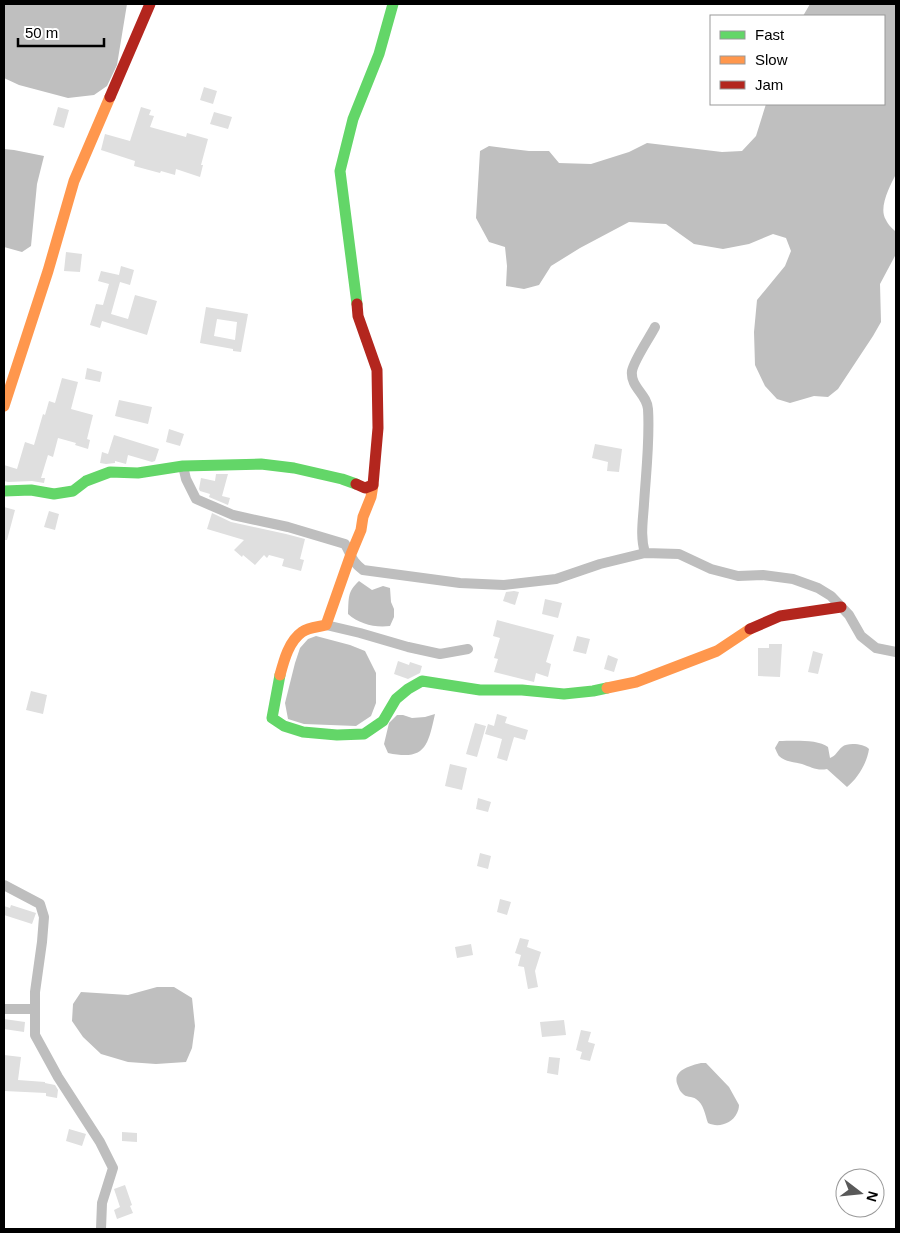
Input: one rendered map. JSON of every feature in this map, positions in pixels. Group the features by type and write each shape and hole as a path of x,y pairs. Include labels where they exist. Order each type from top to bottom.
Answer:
{"street":[{"path":"140,24 143,4"},
{"path":"4,406 48,271 74,181 150,4"},
{"path":"326,625 361,530 363,517 371,497 378,428 377,370 358,316 340,171 353,119 379,54 393,4"},
{"path":"644,553 642,542 648,454 648,406 634,384 632,371 655,327"},
{"path":"4,491 31,490 54,494 73,490 86,481 110,472 138,474 183,466 261,464 294,468 342,479 365,488 373,485"},
{"path":"183,466 186,479 196,498 233,515 288,527 345,544 353,562 363,570 460,583 504,585 556,579 600,564 644,553 679,554 711,569 738,576 763,575 793,579 818,588 831,596 841,607 861,636 876,648 896,652"},
{"path":"468,649 440,654 408,648 326,625 303,632 294,640 285,658 274,700 272,718 284,726 303,732 337,735 364,734 383,721 396,699 422,681 480,690 522,690 564,694 593,691 636,682 717,651 748,630 780,616 841,607"},
{"path":"4,885 40,904 44,917 35,992 35,1035 58,1077 100,1142 114,1168 102,1203 101,1229"},
{"path":"4,1009 35,1009"}],"shaded area":[{"path":"4,4 127,4 117,65 107,86 94,95 68,98 19,85 4,78"},
{"path":"810,4 896,4 896,174 883,209 887,222 896,232 896,254 880,284 881,322 838,389 828,397 814,396 790,403 777,399 765,386 755,365 754,332 757,300 785,266 791,251 786,238 773,234 749,244 723,249 694,244 666,224 629,222 551,266 539,285 524,289 506,286 507,266 505,247 489,242 476,218 480,151 489,146 529,151 549,151 559,163 591,164 629,152 647,143 722,152 742,151 756,136 766,105 885,105 885,15 804,15"},
{"path":"4,149 44,156 37,184 31,246 22,252 4,247"},
{"path":"359,581 372,590 383,586 390,588 394,617 390,626 368,624 348,614 351,592"},
{"path":"316,636 365,651 376,673 376,703 371,716 356,726 304,724 288,719 285,703 300,648 308,639"},
{"path":"435,714 427,743 417,753 400,755 388,753 384,744 389,723 397,715 412,718"},
{"path":"779,741 805,741 824,744 828,747 830,758 848,744 860,745 869,749 861,770 847,787 827,769 817,769 781,758 775,748"},
{"path":"157,987 174,987 192,998 195,1026 192,1048 186,1062 156,1064 128,1062 101,1054 83,1037 72,1021 73,1004 81,992 128,995"},
{"path":"701,1063 706,1063 729,1087 739,1105 735,1117 724,1124 708,1123 699,1101 684,1095 678,1087 676,1081 679,1073"}],"building":[{"path":"204,87 217,91 213,104 200,100"},
{"path":"58,107 69,110 64,128 53,125"},
{"path":"141,107 151,110 149,115 154,116 150,127 186,137 187,133 208,139 200,177 176,169 175,175 134,166 135,161 101,150 105,134 130,141"},
{"path":"214,112 232,117 228,129 210,124"},
{"path":"66,252 82,254 80,272 64,271"},
{"path":"121,266 134,270 130,285 120,282 111,314 128,319 135,295 157,301 147,335 102,321 100,328 90,325 96,304 103,305 109,284 98,281 101,271 119,275"},
{"path":"206,307 248,314 241,352 200,343","holes":["217,319 237,322 235,340 214,336"]},
{"path":"87,368 102,372 100,382 85,379"},
{"path":"62,378 78,382 71,409 93,415 87,439 90,440 88,449 75,445 76,443 58,438 53,457 48,455 41,478 45,478 44,483 4,481 4,465 17,469 25,442 34,445 43,414 45,415 49,401 55,403"},
{"path":"119,400 152,407 148,424 115,416"},
{"path":"169,429 184,434 180,446 166,442"},
{"path":"114,435 159,449 155,461 152,462 128,455 126,464 115,461 115,463 100,463 102,452 108,454"},
{"path":"595,444 622,449 619,472 607,471 608,462 592,458"},
{"path":"216,474 228,474 222,496 230,498 228,505 209,497 210,494 199,489 201,478 215,481"},
{"path":"4,507 15,510 7,540 4,540"},
{"path":"49,511 59,514 55,530 44,527"},
{"path":"212,513 231,522 305,539 300,559 304,560 301,571 282,566 284,559 269,555 267,558 264,555 255,565 243,555 242,557 234,550 244,540 207,529"},
{"path":"506,592 519,592 515,605 503,601"},
{"path":"545,599 562,603 558,618 542,614"},
{"path":"497,620 554,635 546,662 551,664 548,677 536,673 534,682 494,672 498,659 494,658 500,638 493,636"},
{"path":"577,636 590,639 586,654 573,651"},
{"path":"769,644 782,644 780,677 758,676 758,648 769,648"},
{"path":"813,651 823,654 818,674 808,672"},
{"path":"608,655 618,659 614,672 604,669"},
{"path":"398,661 409,665 410,662 422,666 420,673 408,679 394,674"},
{"path":"31,691 47,695 43,714 26,710"},
{"path":"497,714 507,717 505,723 528,730 525,740 514,737 507,761 497,758 502,739 485,734 488,724 494,726"},
{"path":"475,723 486,726 477,757 466,754"},
{"path":"450,764 467,768 462,790 445,786"},
{"path":"478,798 491,802 488,812 476,809"},
{"path":"480,853 491,856 488,869 477,866"},
{"path":"500,899 511,902 507,915 497,912"},
{"path":"11,905 36,913 32,924 4,915 4,906 10,908"},
{"path":"520,938 529,940 527,947 541,952 535,971 538,987 528,989 524,967 518,966 521,955 515,953"},
{"path":"471,944 473,955 457,958 455,947"},
{"path":"4,1019 25,1022 24,1032 4,1029"},
{"path":"564,1020 566,1035 542,1037 540,1022"},
{"path":"581,1030 591,1032 588,1042 595,1044 590,1061 580,1059 582,1052 576,1050"},
{"path":"4,1055 21,1057 18,1080 45,1082 55,1085 58,1090 57,1098 46,1096 46,1093 4,1091"},
{"path":"549,1057 560,1058 558,1075 547,1073"},
{"path":"69,1129 86,1134 82,1146 66,1141"},
{"path":"122,1132 137,1133 137,1142 122,1141"},
{"path":"125,1185 133,1213 117,1219 114,1210 120,1207 114,1189"}],"traffic: fast":[{"path":"357,304 340,171 353,119 379,54 393,4"},
{"path":"4,491 31,490 54,494 73,491 86,481 110,472 138,473 183,466 261,464 294,468 356,484"},
{"path":"280,675 272,718 284,726 303,732 337,735 364,734 383,721 396,699 422,681 480,690 522,690 564,694 607,688"}],"traffic: slow":[{"path":"4,406 48,271 74,181 110,97"},
{"path":"280,675 288,651 297,636 308,629 326,625 361,530 373,485"},
{"path":"607,688 636,682 717,651 750,629"}],"traffic: jam":[{"path":"110,97 150,4"},
{"path":"356,484 365,488 373,485 378,428 377,370 358,316 357,304"},
{"path":"750,629 780,616 841,607"}]}
